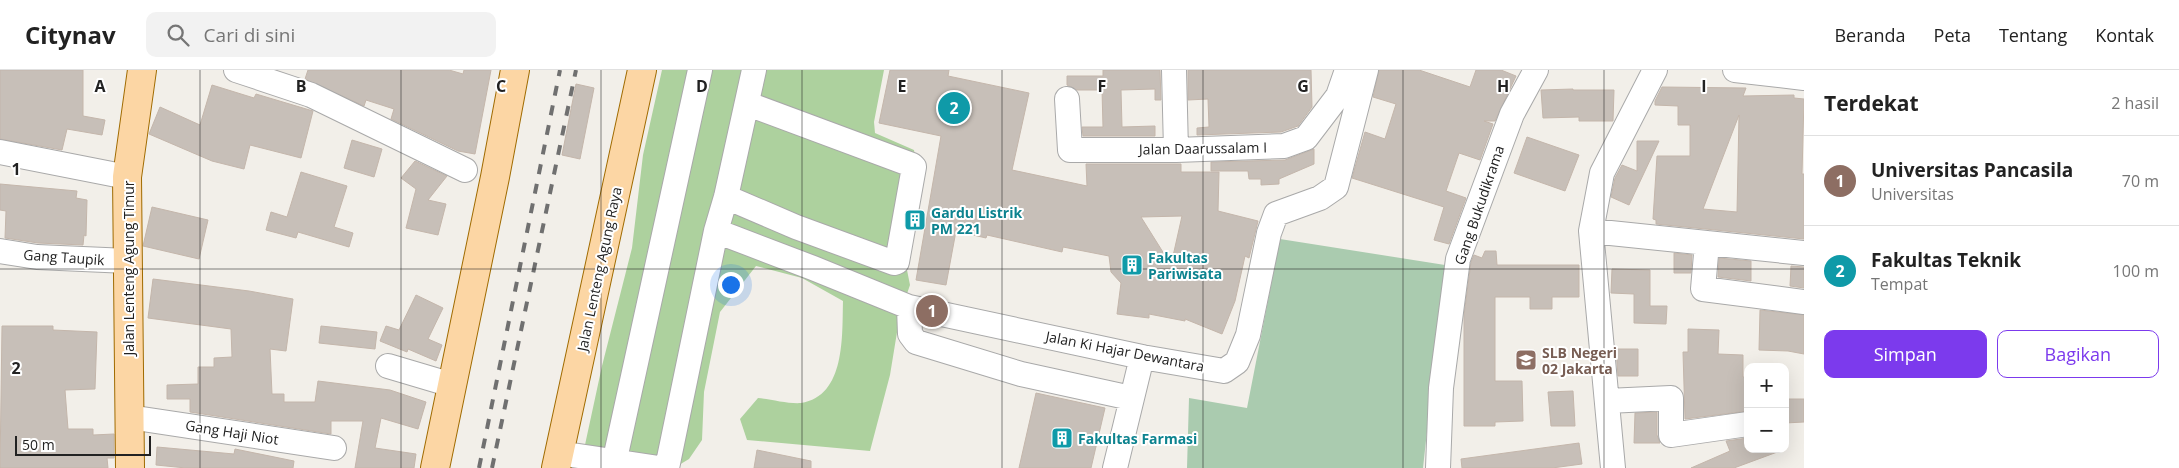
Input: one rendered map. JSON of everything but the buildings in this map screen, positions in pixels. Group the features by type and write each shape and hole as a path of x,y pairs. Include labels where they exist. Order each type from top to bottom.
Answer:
{"main road":[{"name":"Jalan Lenteng Agung Timur","path":"130,468 127,177 142,70"},
{"path":"435,468 515,70"},
{"name":"Jalan Lenteng Agung Raya","path":"558,460 642,70"}],"street":[{"path":"236,70 311,95 465,170"},
{"path":"495,177 491,147 505,70"},
{"path":"614,464 700,70"},
{"path":"667,468 716,231 748,104 754,70"},
{"path":"1174,70 1176,150"},
{"name":"Jalan Daarussalam I","path":"1067,99 1070,150 1176,150 1284,146 1306,138 1338,96 1347,70"},
{"name":"Jalan Ki Hajar Dewantara","path":"716,231 909,307 1142,357 1224,371 1237,362 1248,335 1269,233 1276,214 1320,198 1336,186 1366,70"},
{"name":"Gang Bukudikrama","path":"1438,468 1441,388 1458,259 1512,114 1536,70"},
{"path":"1613,468 1591,230 1602,173 1655,70"},
{"path":"1735,70 1768,72 1804,78"},
{"path":"726,197 836,243 894,263 897,262 914,167 748,104"},
{"path":"0,152 127,177"},
{"path":"1591,230 1804,253"},
{"path":"1707,243 1704,289 1804,302"},
{"name":"Gang Taupik","path":"0,251 37,256 128,261"},
{"path":"909,307 910,334 916,342 1021,374 1131,398"},
{"path":"1115,468 1142,357"},
{"path":"388,366 452,385"},
{"path":"1607,401 1670,398 1671,434 1744,425"},
{"name":"Gang Haji Niot","path":"129,417 334,448"},
{"path":"558,460 659,468"}],"green space":[{"path":"662,70 884,70 874,122 875,133 914,150 919,181 905,260 910,285 900,314 890,375 870,451 747,440 740,419 758,398 801,403 816,398 826,389 834,377 841,346 842,330 843,301 802,278 756,266 720,312 704,392 702,440 689,459 674,468 580,468 602,366 632,248 643,155"},
{"path":"1280,239 1445,265 1423,468 1187,468 1189,398 1247,408"}],"railway":[{"path":"479,468 560,70"},
{"path":"492,468 576,70"}],"place":[{"name":"Fakultas Teknik","path":"954,108"},
{"name":"Gardu Listrik PM 221","path":"915,220"},
{"name":"Fakultas Pariwisata","path":"1132,265"},
{"name":"Universitas Pancasila","path":"932,311"},
{"name":"SLB Negeri 02 Jakarta","path":"1526,360"},
{"name":"Fakultas Farmasi","path":"1062,438"}]}
